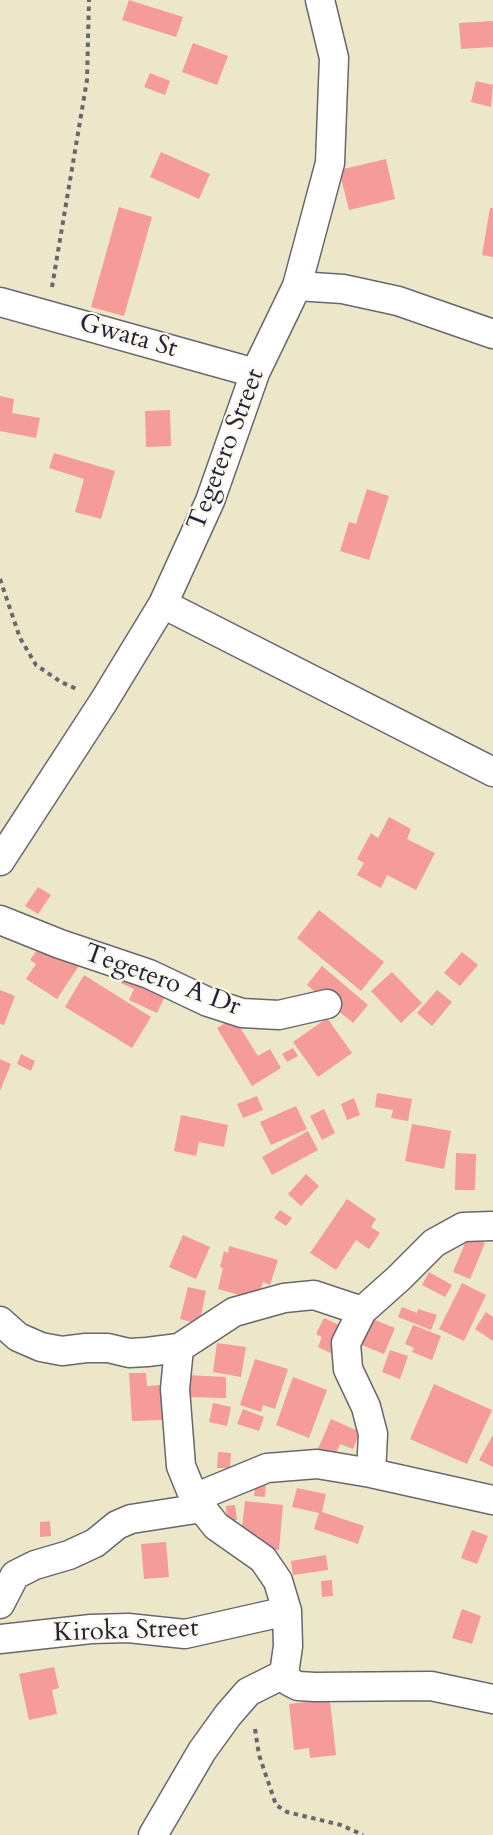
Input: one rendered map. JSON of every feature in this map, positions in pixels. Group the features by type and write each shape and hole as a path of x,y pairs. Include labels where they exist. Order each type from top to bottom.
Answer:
{"street":[{"name":"Tegetero Street","path":"0,861 104,701 163,604 210,501 255,373 297,286 330,163 334,58 320,0"},
{"path":"297,286 343,289 398,301 493,334"},
{"name":"Gwata St","path":"0,302 255,373"},
{"path":"163,604 493,772"},
{"name":"Tegetero A Dr","path":"0,920 60,944 149,974 208,1002 242,1013 279,1015 327,1004"},
{"path":"371,1473 373,1434 366,1407 348,1369 346,1343 362,1311 434,1243 463,1227 493,1226"},
{"path":"0,1321 18,1337 41,1347 62,1351 108,1348 129,1353 179,1348 234,1312 284,1298 314,1295 362,1311"},
{"path":"179,1348 175,1389 181,1466 198,1503 216,1526 263,1559 278,1581 287,1611 288,1646 284,1674 290,1682 298,1686 431,1686 493,1699"},
{"path":"0,1604 15,1575 34,1565 69,1555 95,1543 117,1525 131,1519 198,1503 267,1468 317,1464 371,1473 493,1500"},
{"name":"Kiroka Street","path":"0,1639 91,1629 128,1628 185,1634 287,1611"},
{"path":"153,1835 202,1751 228,1715 248,1692 284,1674"}],"path":[{"path":"47,314 87,80 89,0"},
{"path":"0,579 20,638 36,665 61,682 104,701"},
{"path":"248,1692 259,1755 276,1805 287,1812 341,1825 363,1835"}],"building":[{"path":"129,0 183,17 176,37 122,20"},
{"path":"493,21 493,47 461,49 459,23"},
{"path":"193,43 228,56 217,85 182,72"},
{"path":"150,73 170,81 165,95 144,87"},
{"path":"476,81 493,85 491,107 471,102"},
{"path":"161,152 210,174 199,199 150,177"},
{"path":"386,159 395,199 349,210 339,170"},
{"path":"119,207 152,217 124,316 91,307"},
{"path":"490,208 493,208 493,257 482,255"},
{"path":"0,396 14,399 12,413 40,418 36,438 0,431"},
{"path":"170,410 171,446 146,447 145,411"},
{"path":"54,453 115,471 101,519 75,512 84,479 49,468"},
{"path":"367,489 389,496 369,560 340,551 349,522 356,524"},
{"path":"389,817 411,829 407,839 435,853 416,890 387,875 381,888 357,875 364,863 357,859 371,833 378,838"},
{"path":"38,887 51,895 38,914 25,906"},
{"path":"319,910 384,962 361,991 297,938"},
{"path":"44,940 80,964 57,999 26,979 36,964 30,960"},
{"path":"462,952 478,965 460,986 444,973"},
{"path":"322,966 368,1005 353,1023 307,985"},
{"path":"127,971 168,990 157,1013 129,1000 134,989 121,983"},
{"path":"392,972 422,1003 401,1023 371,991"},
{"path":"84,975 151,1017 132,1048 65,1007"},
{"path":"0,990 15,996 4,1025 0,1024"},
{"path":"437,990 452,1002 432,1026 417,1013"},
{"path":"234,1018 258,1056 270,1049 281,1068 252,1086 217,1028"},
{"path":"327,1018 352,1053 318,1077 293,1042"},
{"path":"293,1048 298,1056 287,1062 282,1054"},
{"path":"21,1054 35,1061 31,1071 17,1064"},
{"path":"0,1059 11,1064 0,1091"},
{"path":"377,1093 412,1099 408,1121 391,1118 393,1110 375,1107"},
{"path":"257,1096 263,1110 243,1118 237,1104"},
{"path":"354,1098 360,1115 347,1120 341,1104"},
{"path":"296,1106 307,1129 271,1145 260,1122"},
{"path":"324,1109 335,1133 322,1140 310,1116"},
{"path":"181,1115 228,1125 224,1147 199,1142 196,1156 174,1151"},
{"path":"412,1124 451,1131 444,1169 405,1161"},
{"path":"308,1131 318,1150 272,1175 262,1157"},
{"path":"456,1153 476,1154 475,1190 455,1190"},
{"path":"306,1174 319,1186 301,1206 288,1194"},
{"path":"347,1199 376,1219 371,1227 380,1233 369,1249 356,1240 336,1270 310,1253"},
{"path":"280,1210 292,1218 286,1226 274,1218"},
{"path":"183,1235 210,1247 196,1279 169,1267"},
{"path":"468,1236 485,1243 470,1279 453,1272"},
{"path":"229,1246 278,1260 270,1285 263,1282 258,1300 218,1289 224,1251 228,1253"},
{"path":"429,1272 452,1285 445,1297 422,1285"},
{"path":"462,1283 486,1295 464,1341 439,1329"},
{"path":"188,1287 206,1291 199,1324 180,1319"},
{"path":"402,1307 417,1313 418,1309 437,1315 431,1330 398,1317"},
{"path":"486,1312 493,1317 493,1341 475,1329"},
{"path":"324,1318 348,1329 335,1355 318,1347 322,1337 316,1334"},
{"path":"370,1318 395,1328 384,1354 359,1344"},
{"path":"413,1325 441,1336 432,1360 412,1352 414,1348 405,1344"},
{"path":"217,1343 246,1347 241,1377 213,1372"},
{"path":"390,1350 408,1356 400,1379 382,1372"},
{"path":"255,1359 288,1369 275,1409 263,1405 261,1412 240,1405"},
{"path":"129,1373 146,1373 147,1386 162,1385 164,1420 132,1421"},
{"path":"187,1375 226,1377 226,1398 186,1397"},
{"path":"293,1377 327,1390 309,1438 276,1425"},
{"path":"434,1384 492,1410 467,1464 410,1439"},
{"path":"213,1403 231,1407 227,1426 209,1422"},
{"path":"243,1409 264,1417 259,1431 237,1424"},
{"path":"331,1419 360,1432 353,1449 340,1444 334,1458 317,1451"},
{"path":"493,1435 493,1467 479,1460"},
{"path":"218,1452 231,1453 230,1468 217,1468"},
{"path":"256,1479 266,1481 265,1497 254,1496"},
{"path":"297,1488 326,1494 322,1512 364,1526 358,1544 314,1529 319,1513 292,1507"},
{"path":"245,1501 283,1505 279,1550 254,1548 241,1537"},
{"path":"235,1505 237,1520 227,1521 226,1506"},
{"path":"50,1521 51,1536 40,1537 40,1522"},
{"path":"472,1530 488,1536 477,1564 461,1558"},
{"path":"166,1542 169,1577 144,1579 141,1544"},
{"path":"326,1555 328,1570 293,1575 291,1561"},
{"path":"332,1580 333,1596 322,1597 321,1581"},
{"path":"462,1609 481,1616 472,1644 452,1638"},
{"path":"54,1667 59,1688 52,1690 57,1714 29,1720 19,1674"},
{"path":"329,1692 336,1755 310,1758 309,1748 294,1750 289,1704 307,1702 306,1694"}]}
